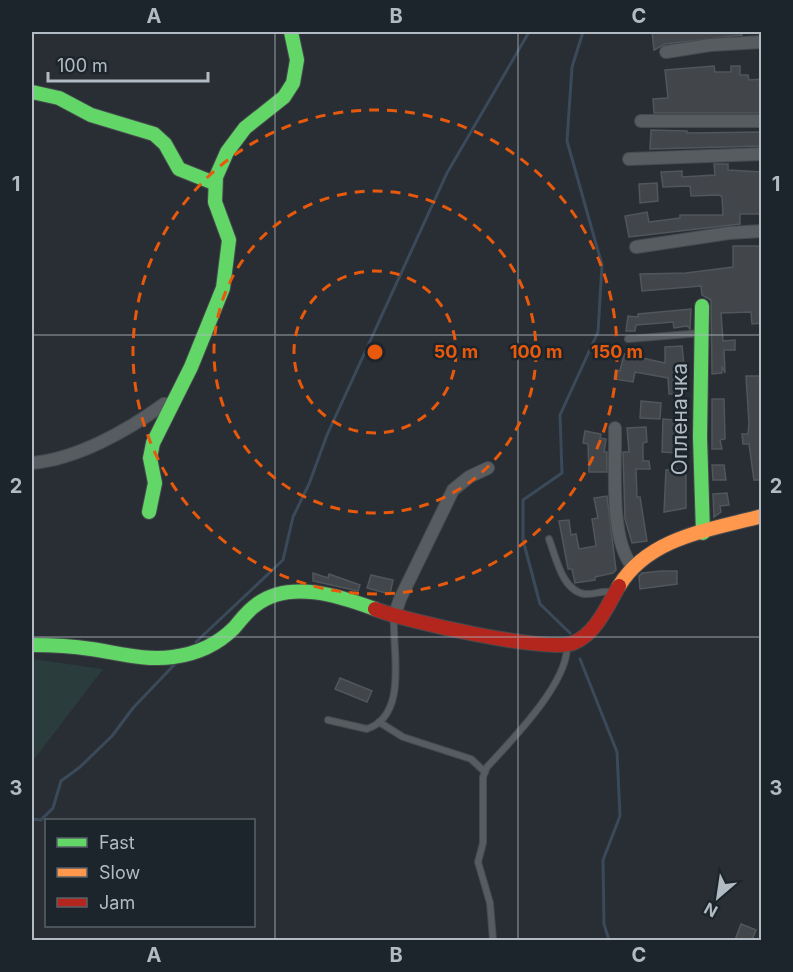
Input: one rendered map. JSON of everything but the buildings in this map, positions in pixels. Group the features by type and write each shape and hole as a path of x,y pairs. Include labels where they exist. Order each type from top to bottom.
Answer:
{"street":[{"path":"149,512 155,483 151,450 219,304 227,272 229,240 215,202 214,183 227,152 239,135 258,115 284,97 293,83 297,60 291,32"},
{"path":"666,52 710,45 762,42"},
{"path":"32,92 59,98 91,115 154,134 165,144 178,169 214,183"},
{"path":"641,121 762,121"},
{"path":"629,159 762,154"},
{"path":"636,247 729,233 762,231"},
{"name":"Опленачка","path":"702,306 700,436 703,533"},
{"path":"32,463 75,452 129,426 164,405 171,404"},
{"path":"615,428 617,510 622,547 632,567"},
{"path":"394,617 453,490 469,477 488,468"},
{"path":"32,645 74,646 156,658 186,655 210,645 231,632 252,608 262,601 276,595 301,592 330,594 394,617 536,644 567,645 587,634 632,567 654,551 703,533 762,516"}],"lane":[{"path":"628,339 701,333"},
{"path":"549,539 564,578 573,589 587,595 606,591 614,593"},
{"path":"328,720 367,729 379,722 392,697 397,675 394,617"},
{"path":"493,940 490,903 478,862 483,843 485,772 551,688 567,659 567,645"},
{"path":"379,722 403,737 471,759 485,772"}],"shaded area":[{"path":"32,659 103,669 32,762"}],"waterway":[{"path":"196,642 283,560 293,517 309,484 327,435 447,173 529,32"},
{"path":"570,633 540,604 523,540 523,500 562,473 560,415 598,332 602,265 567,141 572,67 583,32"},
{"path":"580,659 617,752 620,816 603,860 604,924 609,940"},
{"path":"32,819 41,820 53,808 61,781 80,767 112,736 133,708 174,665"}],"traffic: fast":[{"path":"149,512 155,483 150,458 153,443 191,367 223,288 229,240 215,202 216,177 227,152 245,128 284,97 293,83 297,60 291,32"},
{"path":"32,92 59,98 91,115 154,134 165,144 179,169 214,183"},
{"path":"702,306 700,437 703,533"},
{"path":"32,645 77,647 142,657 173,657 198,651 214,643 228,634 256,605 269,597 284,593 315,592 375,609"}],"traffic: slow":[{"path":"619,586 632,569 647,556 664,546 702,531 762,516"}],"traffic: jam":[{"path":"375,609 415,621 476,634 535,644 558,645 573,643 588,633 600,619 619,586"}]}
